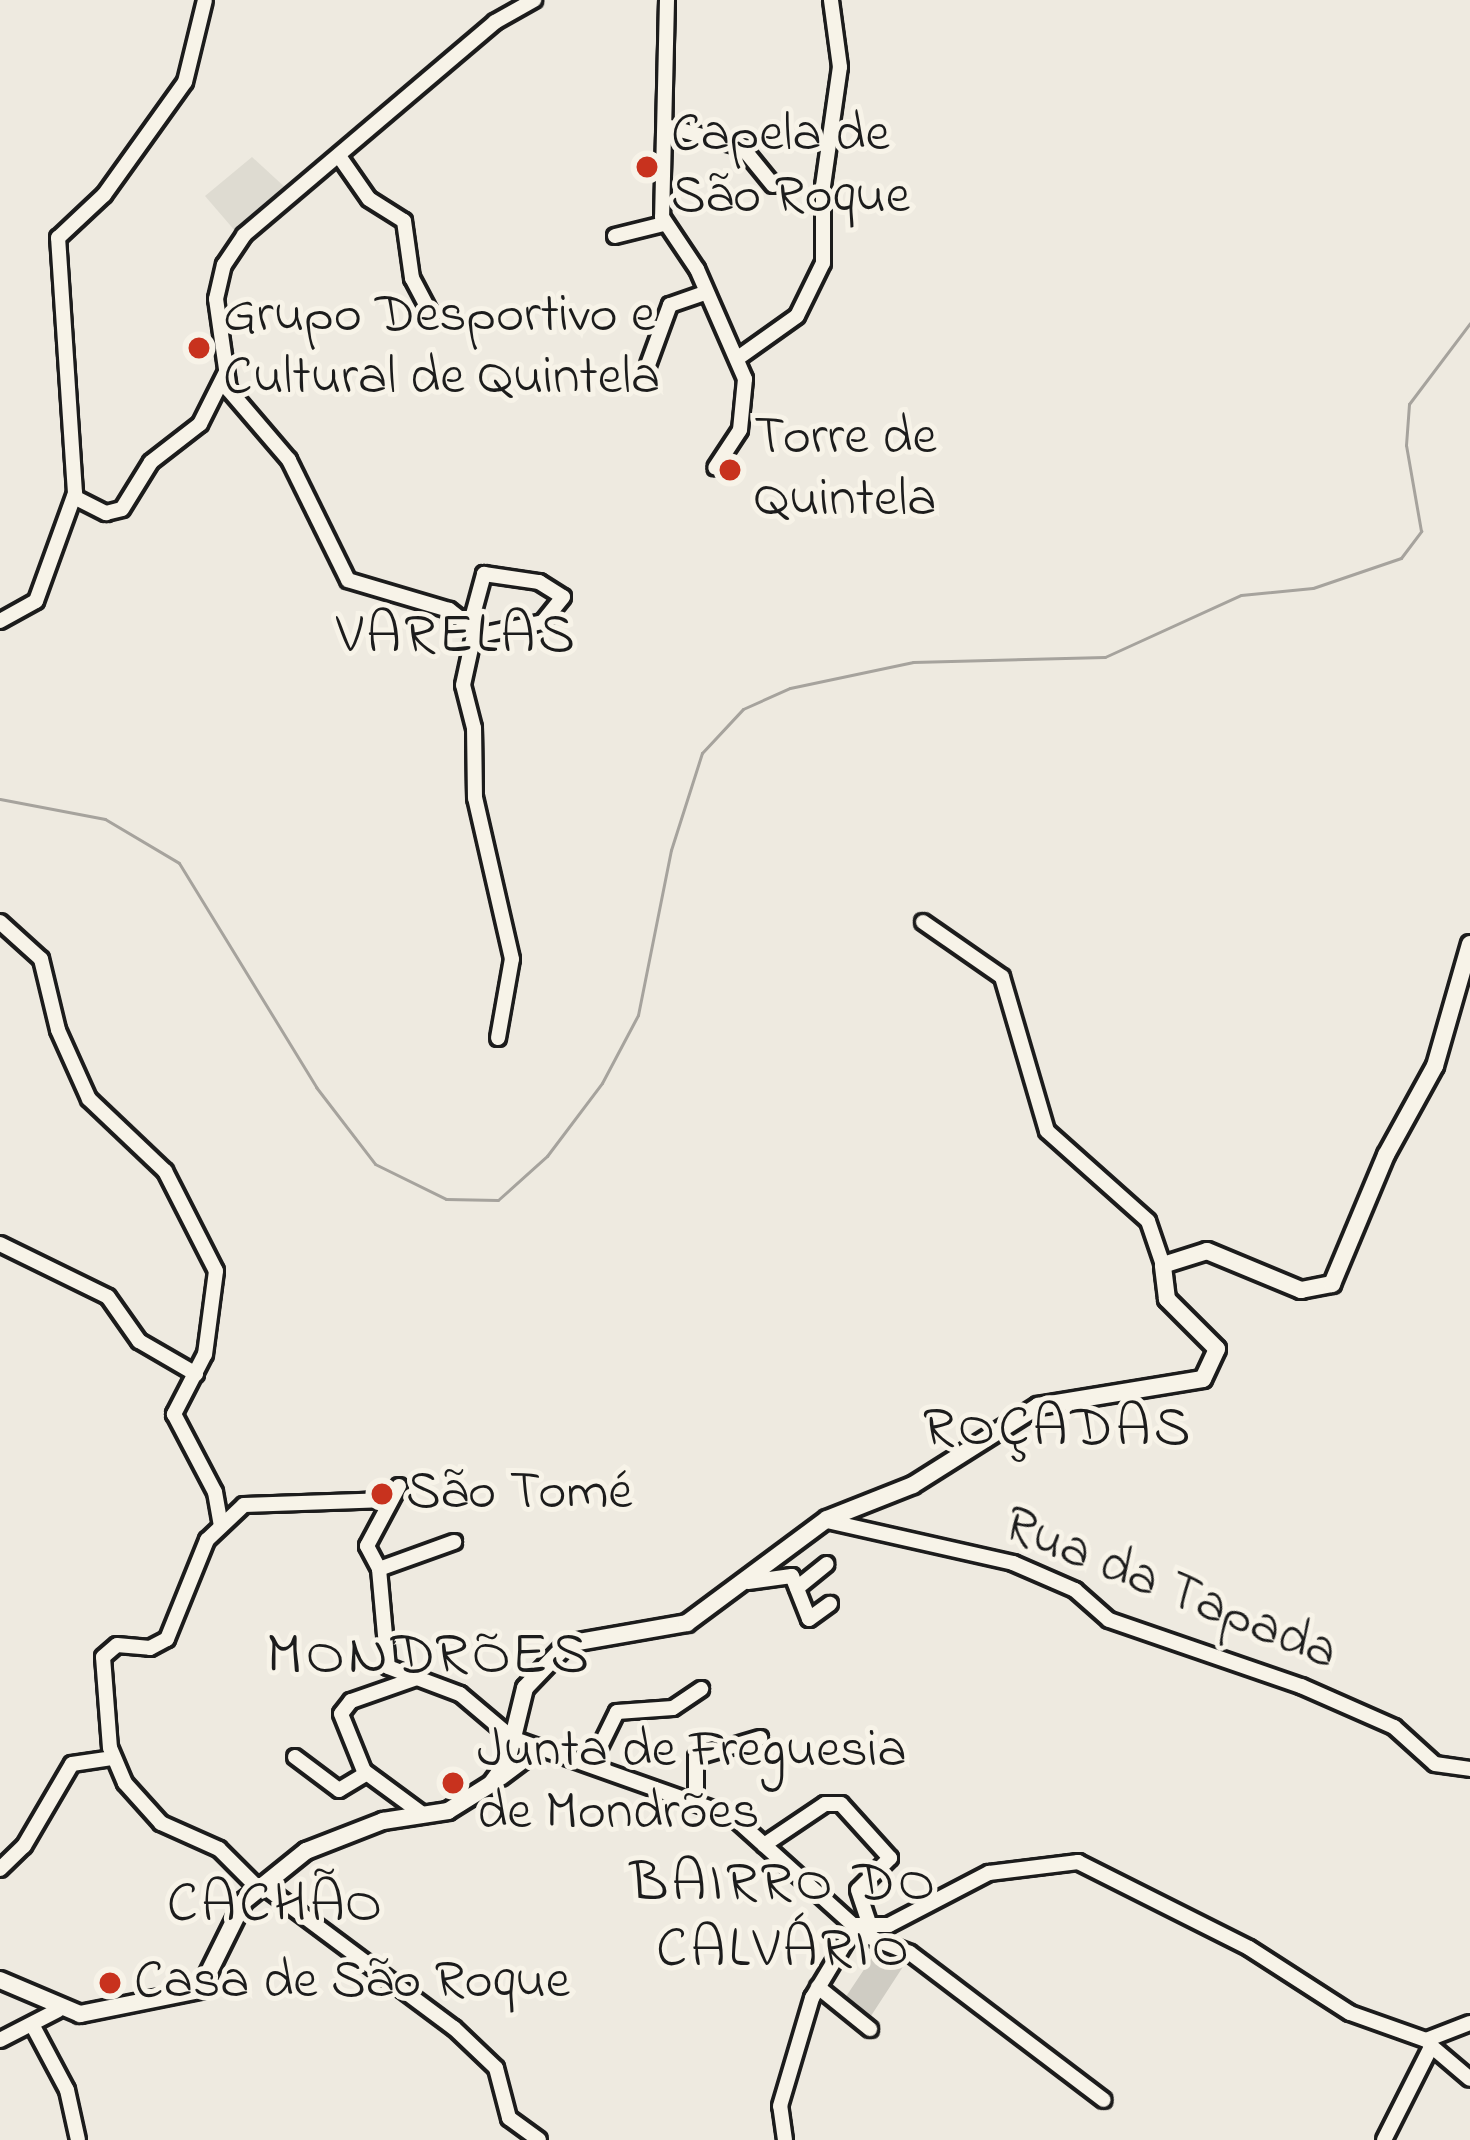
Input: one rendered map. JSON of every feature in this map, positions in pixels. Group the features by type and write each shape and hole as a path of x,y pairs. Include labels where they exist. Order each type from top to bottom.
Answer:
{"main road":[{"path":"0,1980 58,2010 91,2014 203,1988 226,1931 260,1887 322,1843 424,1815 482,1791 505,1766 525,1688 563,1647 676,1628 748,1582 823,1521 914,1485 1041,1404 1203,1379 1217,1349 1167,1299 1163,1265 1207,1251 1300,1290 1332,1285 1385,1155 1435,1066 1470,944"}],"street":[{"path":"0,622 35,604 74,497 56,243 104,195 185,82 205,0"},
{"path":"498,1038 512,959 475,798 474,728 463,685 473,629 484,574 534,581 563,597 558,613 540,623 473,629 352,585 289,460 236,403 225,374 216,298 228,257 495,22 534,0"},
{"path":"668,0 664,224 738,358 744,416 715,468"},
{"path":"738,358 788,325 815,284 840,75 831,0"},
{"path":"666,126 742,147 773,185"},
{"path":"339,156 373,202 404,221 412,278 432,316"},
{"path":"615,236 664,224"},
{"path":"755,334 778,325 815,284"},
{"path":"648,365 670,304 705,293"},
{"path":"74,497 106,513 122,509 151,462 200,424 225,374"},
{"path":"0,922 41,959 58,1030 89,1099 165,1171 216,1271 196,1374 174,1417 215,1492 221,1525"},
{"path":"923,922 999,973 1047,1132 1148,1221 1163,1265"},
{"path":"0,1244 105,1295 136,1339 196,1374"},
{"path":"399,1486 367,1546 379,1569 382,1655 388,1667 464,1696 512,1738 736,1819 864,1927 910,1953 1104,2100"},
{"path":"388,1499 262,1499 221,1525 205,1544 167,1639 104,1654 112,1758 158,1821 219,1849 260,1887 454,2028 498,2071 509,2118 539,2140"},
{"name":"Rua da Tapada","path":"823,1521 864,1524 938,1550 1013,1563 1076,1590 1109,1620 1301,1686 1394,1727 1435,1764 1470,1768"},
{"path":"379,1569 454,1542"},
{"path":"748,1582 793,1581 821,1568"},
{"path":"793,1581 808,1619 830,1604"},
{"path":"418,1678 342,1709 366,1774 424,1815"},
{"path":"591,1765 617,1712 673,1708 701,1689"},
{"path":"696,1801 696,1757 760,1738"},
{"path":"482,1791 542,1748"},
{"path":"295,1757 337,1790 366,1774"},
{"path":"0,1869 26,1844 74,1762 112,1758"},
{"path":"764,1845 827,1803 841,1804 890,1858 858,1890 864,1927"},
{"path":"785,2140 782,2101 818,1987 864,1927 982,1875 1078,1862 1249,1948 1342,2010 1430,2044 1470,2079"},
{"path":"818,1987 870,2029"},
{"path":"0,2040 34,2028 58,2010"},
{"path":"1384,2140 1430,2044 1470,2023"},
{"path":"34,2028 65,2086 78,2140"}],"shaded area":[{"path":"252,157 288,190 236,232 205,196"},
{"path":"853,1936 908,1959 869,2019 843,2001 873,1956"}],"waterway":[{"path":"0,799 105,819 179,863 316,1087 375,1164 446,1199 498,1200 547,1156 602,1083 638,1015 671,850 702,753 743,709 790,688 913,662 1105,657 1241,595 1313,588 1401,558 1421,531 1406,445 1409,404 1470,323"}],"place":[{"name":"Capela de São Roque","path":"647,167"},
{"name":"Grupo Desportivo e Cultural de Quintela","path":"199,348"},
{"name":"Torre de Quintela","path":"730,470"},
{"name":"São Tomé","path":"382,1494"},
{"name":"Junta de Freguesia de Mondrões","path":"453,1783"},
{"name":"Casa de São Roque","path":"110,1983"}],"district":[{"name":"VARELAS","path":"457,638"},
{"name":"ROÇADAS","path":"1058,1431"},
{"name":"MONDRÕES","path":"429,1657"},
{"name":"CACHÃO","path":"276,1907"},
{"name":"BAIRRO DO CALVÁRIO","path":"784,1919"}]}
